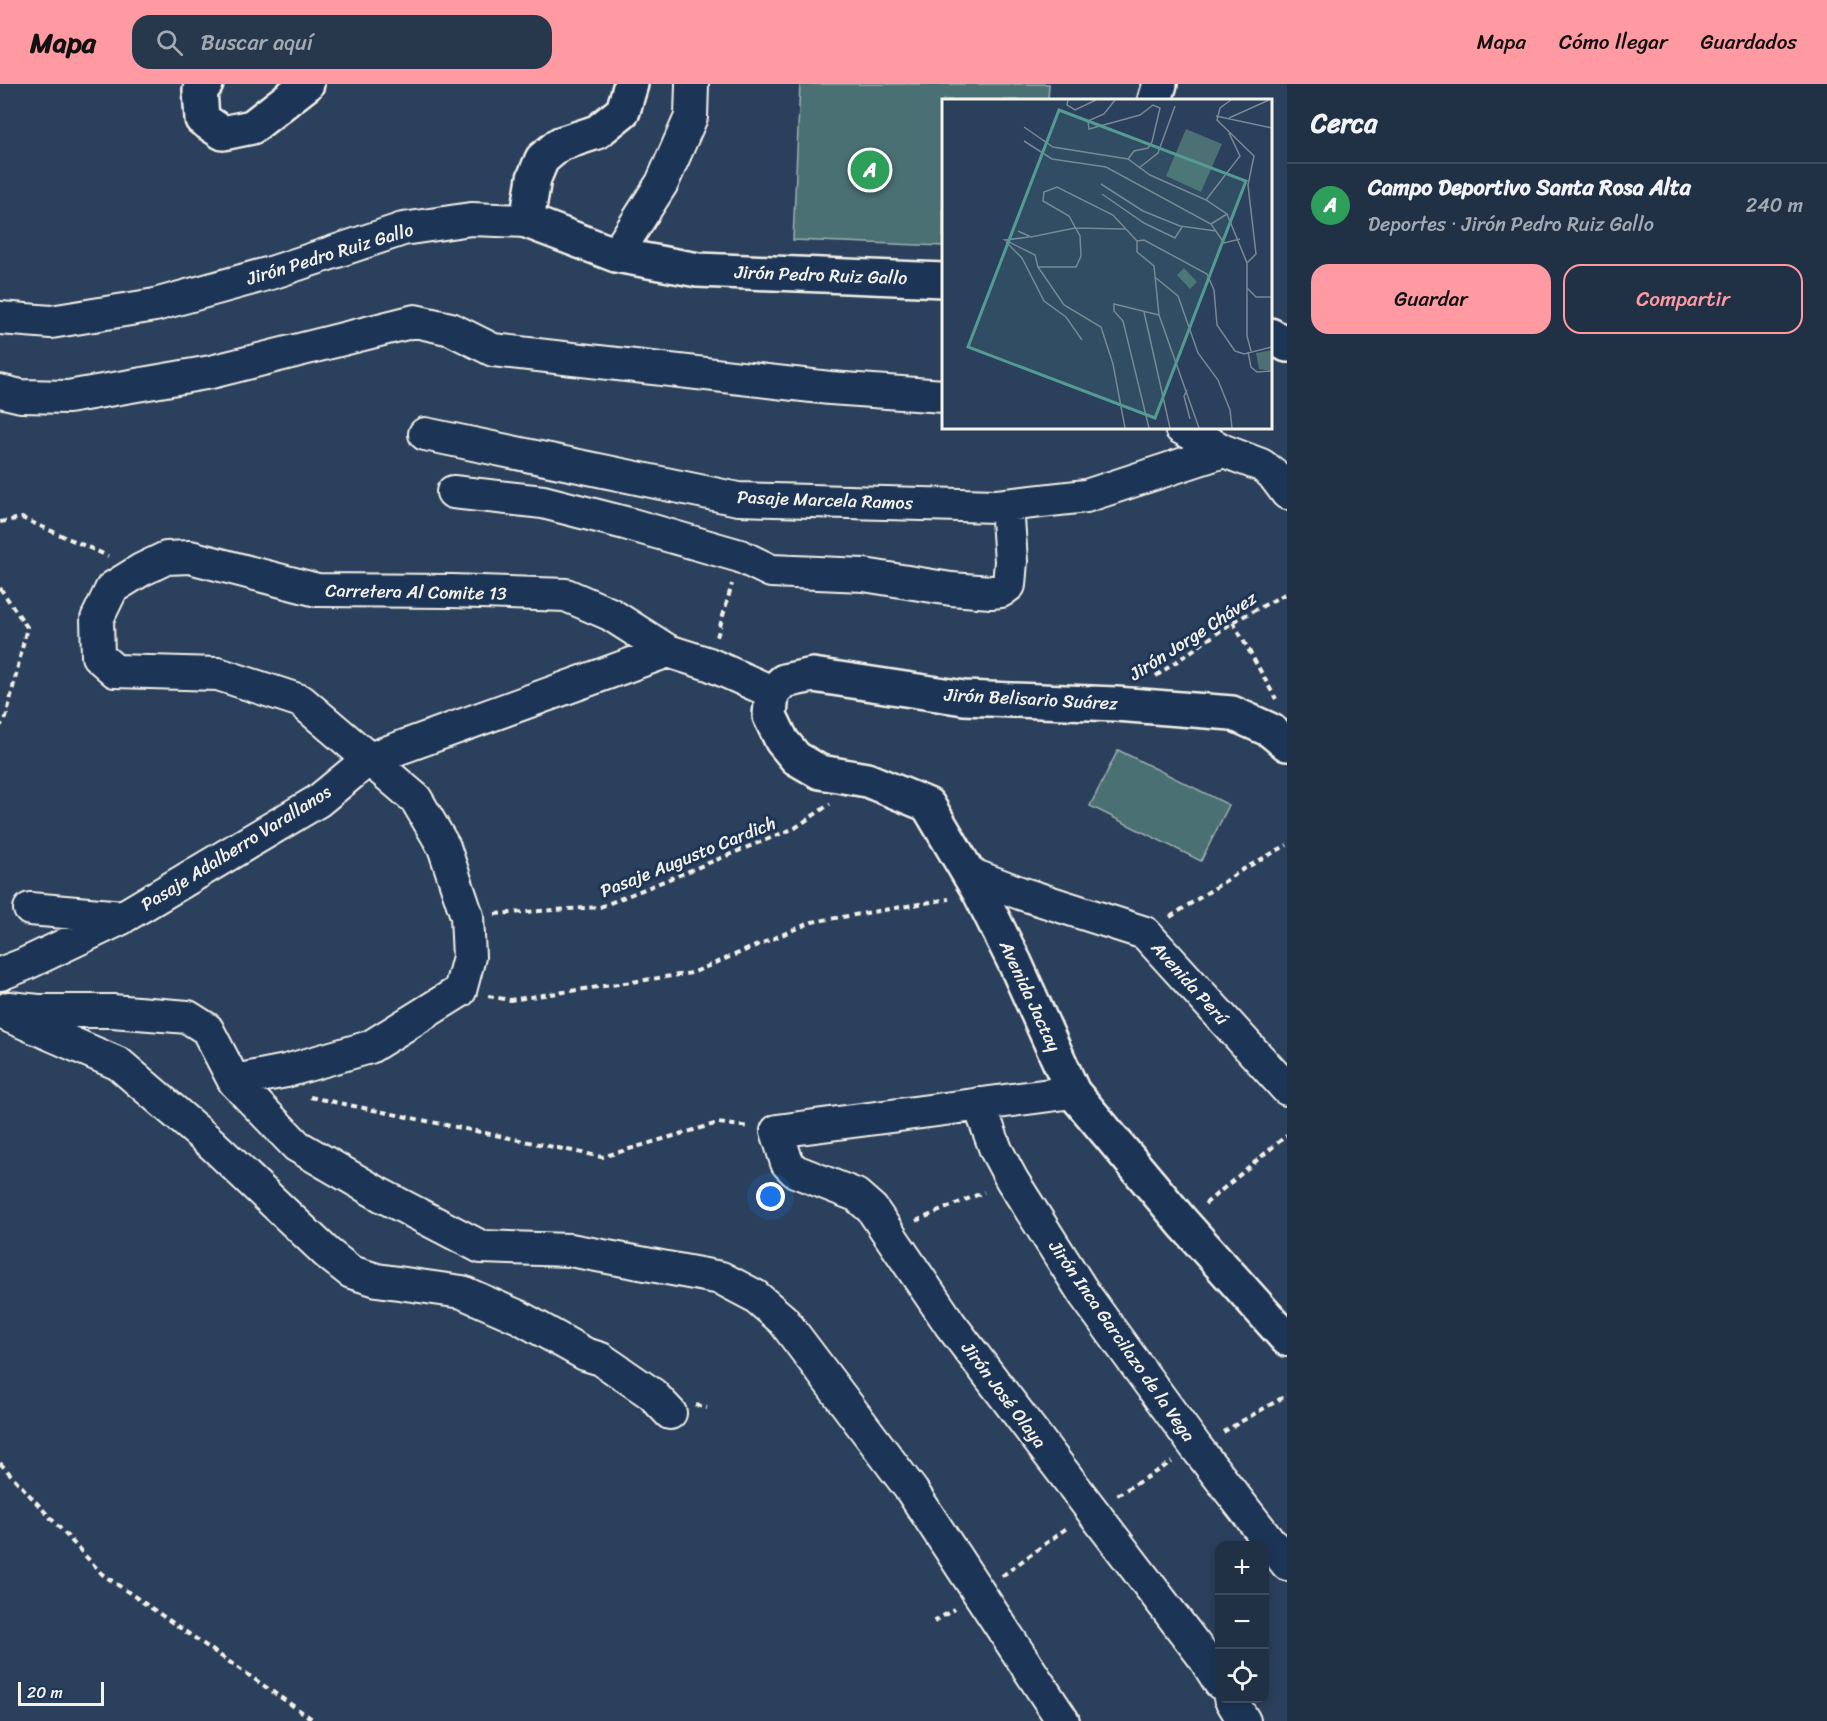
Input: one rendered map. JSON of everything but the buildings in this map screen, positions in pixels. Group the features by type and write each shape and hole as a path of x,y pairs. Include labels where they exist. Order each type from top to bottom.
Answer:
{"street":[{"path":"206,84 200,90 202,119 224,133 252,127 307,84"},
{"path":"527,221 534,178 542,159 560,144 597,132 623,111 631,84"},
{"path":"616,255 662,183 691,117 692,84"},
{"path":"1155,99 1160,84"},
{"name":"Jirón Pedro Ruiz Gallo","path":"0,318 51,322 155,305 274,272 403,230 471,219 527,221 616,255 698,270 942,280"},
{"path":"0,391 21,396 68,397 211,372 415,321 451,329 493,350 830,388 942,396"},
{"path":"1272,335 1287,345"},
{"path":"1183,429 1224,451 1261,465 1272,473 1287,493"},
{"name":"Pasaje Marcela Ramos","path":"425,434 738,499 997,506 1086,496 1224,451"},
{"path":"453,492 553,504 740,556 771,572 864,575 951,589 991,592 1001,591 1009,585 1011,561 1007,505"},
{"name":"Carretera Al Comite 13","path":"460,991 469,957 467,916 444,847 416,799 301,701 218,674 116,671 98,656 97,619 112,588 165,558 190,557 318,590 566,595 610,614 668,651 709,664 772,692"},
{"name":"Pasaje Adalberro Varallanos","path":"30,909 123,918 318,801 369,759 668,651"},
{"name":"Jirón Belisario Suárez","path":"772,692 784,681 813,675 964,698 1116,704 1232,713 1270,730 1287,744"},
{"name":"Avenida Jactay","path":"772,692 770,716 782,741 796,758 820,772 867,780 928,805 975,884 1015,963 1073,1092 1183,1223 1287,1339"},
{"name":"Avenida Perú","path":"975,884 1020,893 1145,933 1287,1089"},
{"path":"0,974 123,918"},
{"path":"234,1081 286,1071 370,1047 460,991"},
{"path":"0,1007 39,1011 112,1011 188,1017 207,1029 234,1081 297,1146 381,1195 481,1247 570,1250 721,1278 755,1296 783,1320 905,1481 1063,1721"},
{"path":"0,1012 119,1064 212,1144 327,1253 351,1272 377,1280 462,1292 519,1317 585,1354 601,1359 652,1394 670,1413"},
{"path":"777,1131 1073,1092"},
{"name":"Jirón Inca Garcilazo de la Vega","path":"979,1104 996,1150 1012,1180 1085,1295 1196,1448 1287,1564"},
{"name":"Jirón José Olaya","path":"777,1131 788,1163 795,1170 856,1195 872,1209 950,1324 1203,1656 1215,1675"},
{"path":"1233,1703 1244,1721"}],"path":[{"path":"0,522 22,518 141,570"},
{"path":"0,588 27,627 6,718 0,726"},
{"name":"Jirón Jorge Chávez","path":"1155,677 1233,622 1287,593"},
{"path":"1233,622 1282,708"},
{"name":"Pasaje Augusto Cardich","path":"467,916 600,907 795,828 867,780"},
{"path":"1145,933 1242,870 1287,844"},
{"path":"460,991 510,1000 692,973 812,922 975,884"},
{"path":"303,1095 602,1157 718,1123 777,1131"},
{"path":"1183,1223 1287,1135"},
{"path":"889,1233 1012,1180"},
{"path":"0,1463 102,1574 315,1721"},
{"path":"934,1622 1092,1510"}],"green space":[{"path":"800,84 1049,84 1048,99 942,99 942,246 793,240"},
{"path":"1118,750 1229,805 1201,861 1090,806"}],"place":[{"name":"Campo Deportivo Santa Rosa Alta","path":"870,170"}]}
